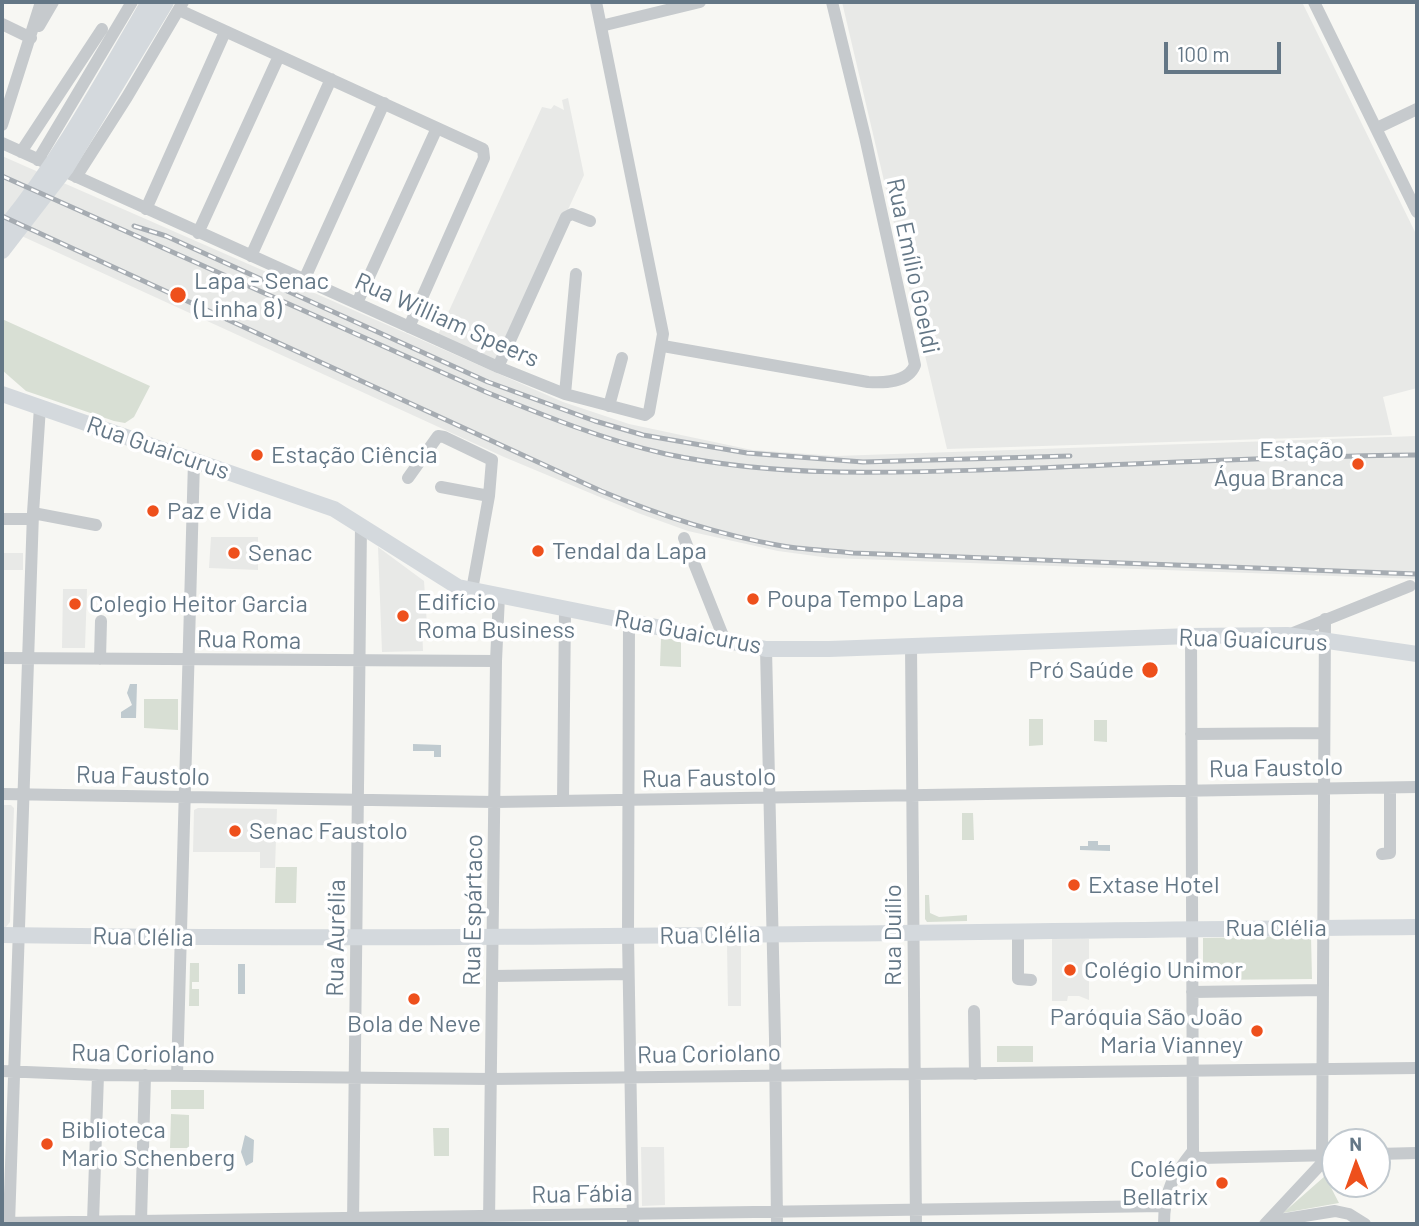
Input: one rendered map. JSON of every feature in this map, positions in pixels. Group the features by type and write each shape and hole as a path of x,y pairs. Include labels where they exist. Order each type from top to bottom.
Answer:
{"main road":[{"path":"2,231 28,200 75,129 149,2"},
{"path":"2,251 66,168 176,4"},
{"name":"Rua Guaicurus","path":"4,393 334,509 451,584 766,649 1287,635 1417,654"},
{"name":"Rua Clélia","path":"2,935 494,938 1417,927"}],"street":[{"path":"2,125 41,2"},
{"path":"31,38 52,2"},
{"path":"38,160 132,2"},
{"path":"596,2 663,334 663,346"},
{"path":"601,26 700,2"},
{"name":"Rua Emílio Goeldi","path":"663,346 868,382 904,378 913,370 915,365 832,2"},
{"path":"1317,3 1377,128 1413,191 1417,212"},
{"path":"76,177 176,4 225,32 481,147 484,151 484,158 410,327"},
{"path":"2,24 31,38"},
{"path":"21,152 102,29"},
{"path":"146,209 225,32"},
{"path":"198,233 279,55"},
{"path":"251,256 331,79"},
{"path":"304,280 384,103"},
{"path":"1377,128 1417,109"},
{"path":"357,303 437,128"},
{"name":"Rua William Speers","path":"2,143 198,233 565,394 645,415 649,412 663,346"},
{"path":"498,366 566,217 572,214 590,221"},
{"path":"565,394 576,274"},
{"path":"609,406 622,358"},
{"path":"7,1223 8,1072 19,935 33,516 40,407"},
{"path":"408,478 435,438 444,437 490,457 493,463 489,496 472,590"},
{"path":"177,1076 194,461"},
{"path":"441,487 489,496"},
{"path":"2,519 33,516 96,525"},
{"name":"Rua Aurélia","path":"353,1221 361,526"},
{"path":"684,538 725,640"},
{"path":"1287,635 1410,586"},
{"name":"Rua Espártaco","path":"489,1221 499,596"},
{"path":"563,802 565,608"},
{"path":"1325,619 1323,1070 1327,1128"},
{"path":"100,659 103,621"},
{"path":"629,621 628,974 633,1219"},
{"path":"1164,1224 1164,1206 1174,1177 1193,1151 1191,636"},
{"name":"Rua Duílio","path":"911,646 916,1224"},
{"path":"766,649 777,1218"},
{"name":"Rua Roma","path":"2,658 496,662"},
{"path":"1191,734 1324,733"},
{"name":"Rua Faustolo","path":"2,794 563,802 1417,787"},
{"path":"1382,855 1389,855 1391,852 1390,788"},
{"path":"1017,931 1018,979 1031,980"},
{"path":"494,976 628,974"},
{"path":"1192,992 1323,990"},
{"path":"974,1011 975,1074"},
{"name":"Rua Coriolano","path":"8,1072 492,1079 1417,1068"},
{"path":"93,1222 98,1075"},
{"path":"141,1221 145,1076"},
{"path":"1391,1154 1417,1153"},
{"path":"1190,1155 1200,1158 1321,1155"},
{"path":"1174,1177 1187,1170 1228,1158"},
{"path":"1266,1223 1321,1164"},
{"name":"Rua Fábia","path":"7,1223 777,1218 915,1210 1164,1206"},
{"path":"1266,1223 1335,1211 1348,1214 1365,1224"}],"shaded area":[{"path":"842,2 1302,2 1417,236 1417,388 1383,397 1392,435 947,449"},
{"path":"568,98 584,175 498,361 438,335 542,107 551,109 554,105 564,110 562,100"},
{"path":"2,156 563,402 629,424 752,450 836,456 1417,436 1417,579 830,558 778,551 688,531 504,457 2,227"},
{"path":"2,319 150,386 134,417 125,423 114,421 26,391 2,370"},
{"name":"Senac","path":"211,537 258,537 258,570 209,568"},
{"path":"378,547 424,581 427,625 422,625 423,651 382,652"},
{"path":"2,553 23,553 23,570 2,570"},
{"name":"Colegio Heitor Garcia","path":"63,589 87,589 85,648 62,648"},
{"path":"661,638 681,640 681,667 660,666"},
{"path":"130,684 137,684 136,718 121,718 121,712 132,705 127,693"},
{"path":"144,699 178,699 178,730 144,728"},
{"path":"1029,719 1043,719 1043,745 1029,746"},
{"path":"1094,720 1107,720 1107,742 1094,741"},
{"path":"413,744 441,745 441,757 434,757 434,751 413,751"},
{"path":"2,805 11,805 14,808 10,922 6,927 2,927"},
{"name":"Senac Faustolo","path":"277,809 275,868 260,868 260,852 193,852 194,810"},
{"path":"962,813 973,813 974,840 962,840"},
{"path":"1088,841 1098,841 1098,845 1110,845 1110,851 1080,850 1080,846 1088,846"},
{"path":"276,867 297,867 296,903 275,903"},
{"path":"925,895 929,895 930,913 939,917 967,915 967,921 927,922"},
{"path":"1311,936 1312,979 1203,980 1203,938"},
{"name":"Colégio Unimor","path":"1052,939 1089,939 1089,1000 1068,996 1067,1001 1052,1001"},
{"path":"741,943 741,1006 728,1006 727,944"},
{"path":"190,963 199,963 199,982 192,982 192,989 199,989 199,1006 189,1006"},
{"path":"238,964 245,964 245,994 238,994"},
{"path":"997,1046 1033,1046 1033,1062 997,1062"},
{"path":"171,1090 204,1090 204,1109 171,1109"},
{"path":"171,1114 189,1115 189,1148 170,1148"},
{"path":"433,1128 449,1128 449,1156 434,1156"},
{"path":"245,1135 254,1140 253,1162 246,1166 241,1152"},
{"path":"641,1147 664,1147 665,1205 642,1206"},
{"path":"1321,1180 1321,1198 1336,1198 1339,1203 1283,1213"}],"railway":[{"path":"2,176 486,392 597,435 666,454 751,467 837,472 1417,455"},
{"path":"2,216 601,491 666,516 754,541 786,547 853,553 1417,574"},
{"path":"134,226 166,236 488,382 595,421 643,435 747,453 863,462 1070,456"}],"place":[{"name":"Lapa - Senac (Linha 8)","path":"178,295"},
{"name":"Estação Ciência","path":"257,455"},
{"name":"Estação Água Branca","path":"1358,464"},
{"name":"Paz e Vida","path":"153,511"},
{"name":"Tendal da Lapa","path":"538,551"},
{"name":"Senac","path":"234,553"},
{"name":"Poupa Tempo Lapa","path":"753,599"},
{"name":"Colegio Heitor Garcia","path":"75,604"},
{"name":"Edifício Roma Business","path":"403,616"},
{"name":"Pró Saúde","path":"1150,670"},
{"name":"Senac Faustolo","path":"235,831"},
{"name":"Extase Hotel","path":"1074,885"},
{"name":"Colégio Unimor","path":"1070,970"},
{"name":"Bola de Neve","path":"414,999"},
{"name":"Paróquia São João Maria Vianney","path":"1257,1031"},
{"name":"Biblioteca Mario Schenberg","path":"47,1144"},
{"name":"Colégio Bellatrix","path":"1222,1183"}]}
